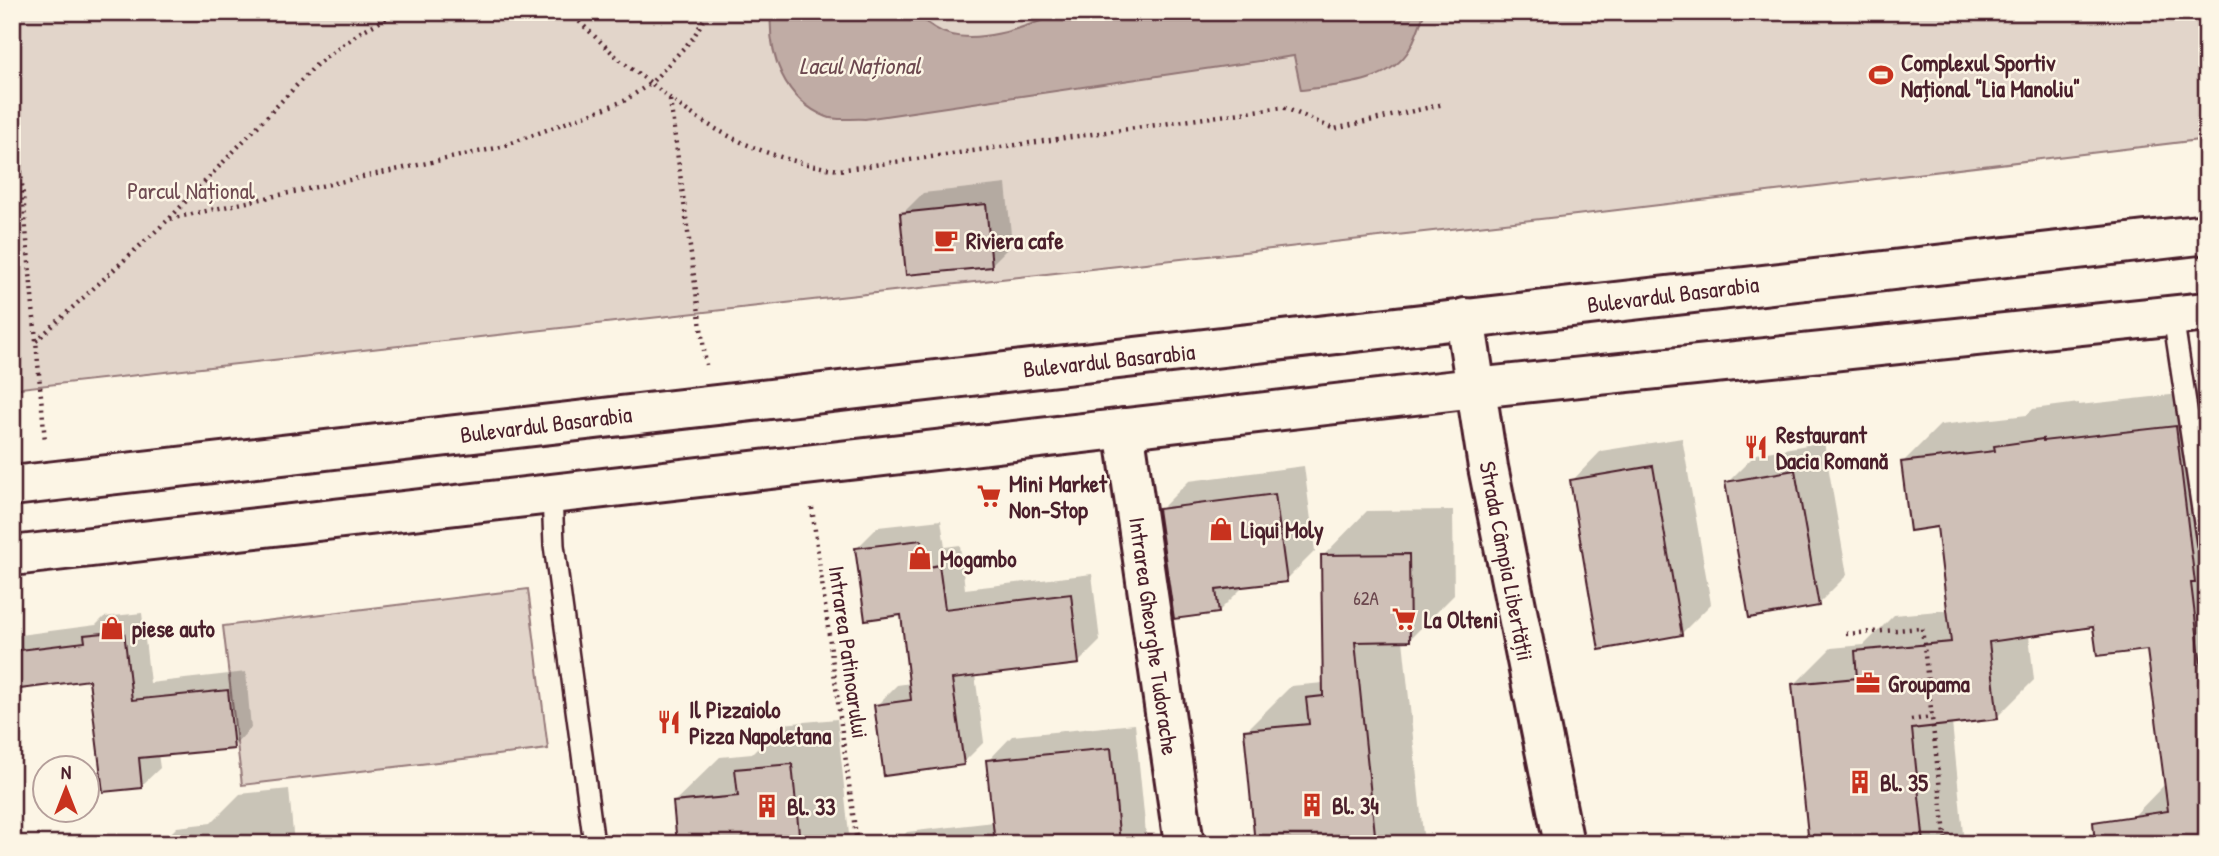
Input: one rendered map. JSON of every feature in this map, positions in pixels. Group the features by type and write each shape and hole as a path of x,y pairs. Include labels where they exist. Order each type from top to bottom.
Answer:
{"main road":[{"name":"Bulevardul Basarabia","path":"12,486 2207,234"},
{"path":"12,556 1475,388 2190,314"},
{"name":"Strada Câmpia Libertății","path":"1465,318 1491,481 1564,844"},
{"name":"Intrarea Gheorghe Tudorache","path":"1124,428 1184,844"}],"lane":[{"path":"2190,314 2207,542"},
{"path":"552,494 554,545 594,844"}],"path":[{"path":"36,341 169,219 317,64 362,31 399,12"},
{"path":"569,12 622,62 670,100 747,146 805,165 839,170 1283,107 1334,128 1444,104"},
{"path":"169,219 501,147 624,101 651,83 693,38 708,12"},
{"path":"12,73 45,446"},
{"path":"670,100 707,369"},
{"name":"Intrarea Patinoarului","path":"806,465 857,844"},
{"path":"1846,634 1922,628 1946,844"},
{"path":"1911,720 1932,717"}],"green space":[{"name":"Parcul Național","path":"12,12 2207,12 2207,139 1576,215 12,389"},
{"path":"528,589 548,749 242,785 223,626"}],"water":[{"name":"Lacul Național","path":"771,12 920,12 922,18 935,28 964,37 999,34 1064,12 1425,12 1410,49 1397,64 1386,72 1344,85 1301,90 1294,56 865,119 840,119 827,117 812,109 790,88 776,60 772,44"}],"building":[{"name":"Riviera cafe","path":"986,204 992,267 906,275 900,213"},
{"path":"2176,426 2195,583 2191,583 2207,716 2207,844 2095,844 2093,822 2168,811 2147,650 2097,656 2093,627 1989,642 1998,719 1912,729 1924,844 1809,844 1792,684 1857,678 1855,651 1951,642 1937,527 1910,531 1901,462 1995,451 1994,446 2043,439"},
{"path":"1653,466 1682,635 1599,650 1570,480"},
{"path":"1795,470 1819,606 1749,618 1725,482"},
{"path":"1275,494 1287,582 1216,590 1219,613 1174,619 1158,509"},
{"path":"921,540 924,568 939,565 945,609 1071,594 1079,664 952,679 964,765 884,776 874,705 911,700 901,615 865,620 855,548"},
{"name":"Bl. 34","path":"1409,554 1410,641 1355,642 1376,844 1255,844 1244,730 1309,724 1306,698 1323,696 1321,555"},
{"path":"124,631 132,700 228,690 234,749 139,758 142,788 103,792 102,754 98,754 89,680 12,690 12,651 85,642 84,635"},
{"path":"1111,748 1120,844 995,844 986,760"},
{"name":"Bl. 33","path":"792,764 800,844 677,844 673,802 738,796 735,769"}],"place":[{"name":"Complexul Sportiv Național \"Lia Manoliu\"","path":"1881,75"},
{"name":"Riviera cafe","path":"946,240"},
{"name":"Restaurant Dacia Romană","path":"1756,447"},
{"name":"Mini Market Non-Stop","path":"989,496"},
{"name":"Liqui Moly","path":"1221,529"},
{"name":"Mogambo","path":"920,558"},
{"name":"La Olteni","path":"1404,619"},
{"name":"piese auto","path":"112,628"},
{"name":"Groupama","path":"1868,683"},
{"name":"Il Pizzaiolo Pizza Napoletana","path":"669,722"},
{"name":"Bl. 35","path":"1860,782"},
{"name":"Bl. 34","path":"1312,805"},
{"name":"Bl. 33","path":"767,806"}]}
